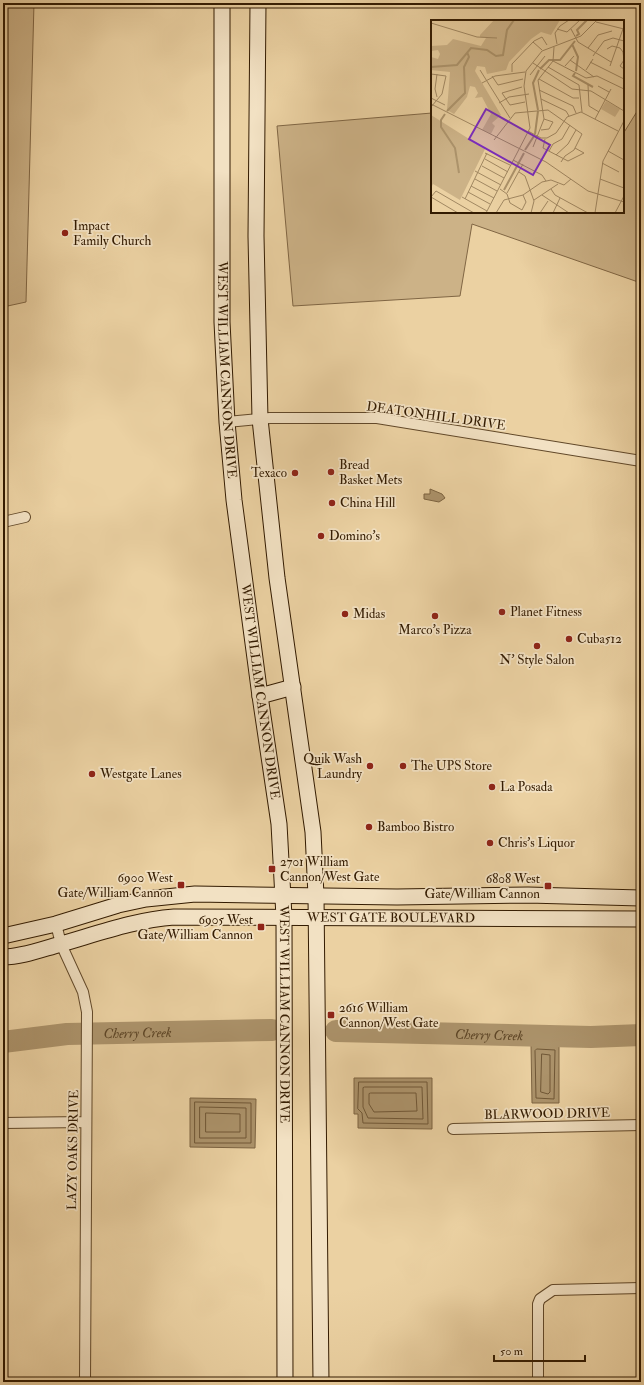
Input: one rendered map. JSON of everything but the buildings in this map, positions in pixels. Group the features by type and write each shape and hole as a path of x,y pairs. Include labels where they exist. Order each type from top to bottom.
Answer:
{"main road":[{"name":"WEST WILLIAM CANNON DRIVE","path":"222,3 222,322 227,422 234,500 260,696 279,824 284,917 285,1382"},
{"path":"258,3 256,236 260,419 274,555 313,832 316,896 321,1382"},
{"path":"260,696 293,687"},
{"name":"WEST GATE BOULEVARD","path":"3,936 56,924 118,905 146,899 195,894 283,896 528,895 641,898"},
{"path":"528,895 530,919"},
{"name":"WEST GATE BOULEVARD","path":"3,958 13,957 61,944 131,923 161,918 316,917 641,919"}],"street":[{"name":"DEATONHILL DRIVE","path":"227,422 260,419 377,418 641,461"},
{"path":"3,522 25,517"},
{"name":"LAZY OAKS DRIVE","path":"56,924 61,944 86,1001 85,1382"},
{"path":"3,1123 85,1122"},
{"name":"BLARWOOD DRIVE","path":"453,1129 641,1125"},
{"path":"538,1382 538,1304 540,1299 553,1290 566,1288 641,1288"}],"shaded area":[{"path":"3,3 34,3 26,302 3,307"},
{"path":"641,105 641,283 472,224 460,296 293,306 277,126 431,113 431,213 624,213 624,132"}],"water":[{"path":"430,489 442,494 445,498 439,502 424,499 424,494 430,494"},
{"path":"531,1045 559,1045 559,1103 532,1103"},
{"path":"354,1078 432,1078 432,1129 358,1128 358,1114 354,1114"},
{"path":"190,1098 256,1099 255,1148 190,1147"}],"waterway":[{"name":"Cherry Creek","path":"3,1042 67,1034 272,1030"},
{"name":"Cherry Creek","path":"336,1031 591,1037 641,1035"}],"place":[{"name":"Impact Family Church","path":"65,233"},
{"name":"Bread Basket Mets","path":"331,472"},
{"name":"Texaco","path":"295,473"},
{"name":"China Hill","path":"332,503"},
{"name":"Domino's","path":"321,536"},
{"name":"Planet Fitness","path":"502,612"},
{"name":"Midas","path":"345,614"},
{"name":"Marco's Pizza","path":"435,616"},
{"name":"Cuba512","path":"569,639"},
{"name":"N' Style Salon","path":"537,646"},
{"name":"Quik Wash Laundry","path":"370,766"},
{"name":"The UPS Store","path":"403,766"},
{"name":"Westgate Lanes","path":"92,774"},
{"name":"La Posada","path":"492,787"},
{"name":"Bamboo Bistro","path":"369,827"},
{"name":"Chris’s Liquor","path":"490,843"},
{"name":"2701 William Cannon/West Gate","path":"272,869"},
{"name":"6900 West Gate/William Cannon","path":"181,885"},
{"name":"6808 West Gate/William Cannon","path":"548,886"},
{"name":"6905 West Gate/William Cannon","path":"261,927"},
{"name":"2616 William Cannon/West Gate","path":"331,1015"}]}
